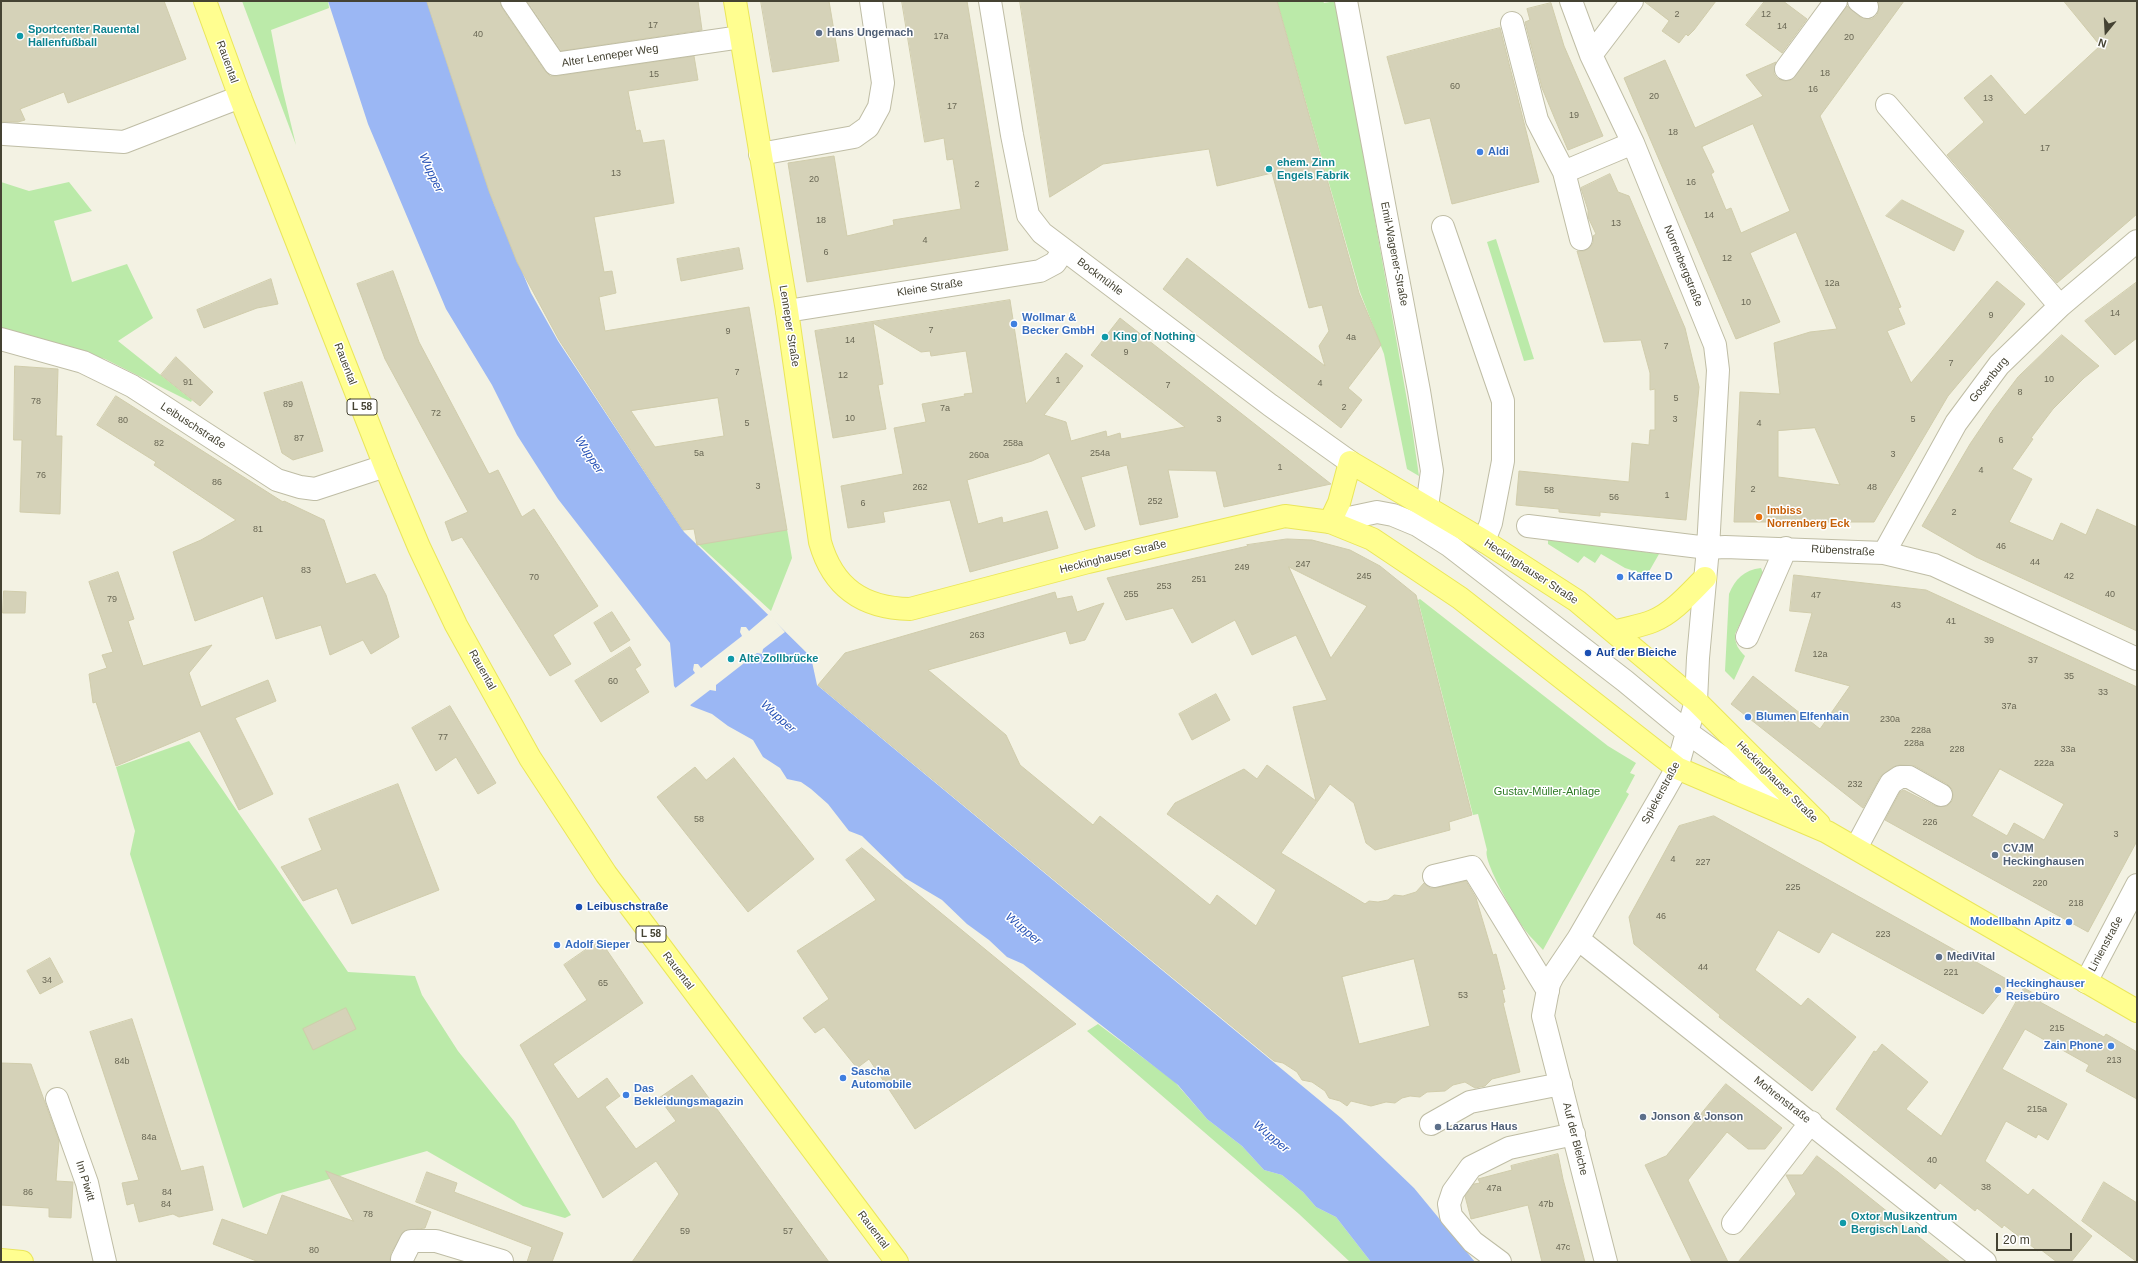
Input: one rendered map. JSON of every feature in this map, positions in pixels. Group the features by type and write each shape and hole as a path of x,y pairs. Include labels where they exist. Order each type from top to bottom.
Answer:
{"main road":[{"name":"Rauental","path":"206,1 240,97 385,466 419,547 456,625 530,758 606,874 898,1262"},
{"name":"Lenneper Straße","path":"735,1 787,311 820,542 824,555 831,569 851,593 860,599 874,604 898,609"},
{"name":"Heckinghauser Straße","path":"1350,462 1484,541 1563,591 1696,701 1827,832"},
{"path":"1330,522 1339,503 1350,462"},
{"name":"Heckinghauser Straße","path":"898,609 910,609 1088,562 1285,516 1330,522 1372,538 1460,598 1676,768 1827,832 1856,848 1898,875 2137,1011"},
{"path":"1614,632 1653,621 1687,596 1705,578"},
{"path":"1,1260 22,1262"}],"street":[{"name":"Alter Lenneper Weg","path":"512,1 555,64 741,36"},
{"path":"760,154 854,137 868,127 879,108 883,83 871,1"},
{"name":"Bockmühle","path":"990,1 1012,135 1028,214 1042,233 1270,405 1350,462"},
{"name":"Emil-Wagener-Straße","path":"1346,1 1419,391 1432,471 1427,507"},
{"name":"Norrenbergstraße","path":"1571,1 1591,55 1633,143 1715,345 1718,370 1708,548"},
{"path":"1591,55 1632,1"},
{"path":"1786,69 1836,1"},
{"path":"1512,23 1537,120 1564,172 1581,239"},
{"path":"4,134 124,142 240,97"},
{"path":"1887,105 2060,306"},
{"path":"1564,172 1633,143"},
{"path":"1444,227 1503,401 1503,460 1491,524 1484,541"},
{"name":"Gosenburg","path":"1884,553 1956,423 1999,365 2060,306 2137,240"},
{"name":"Kleine Straße","path":"787,311 1040,271 1055,263 1064,250"},
{"name":"Leibuschstraße","path":"1,339 83,362 132,386 277,480 300,487 315,488 385,466"},
{"path":"1330,522 1377,512 1393,515 1417,525 1450,546 1625,681 1688,733 1827,832"},
{"name":"Rübenstraße","path":"1528,526 1708,548 1786,548 1884,553 1934,565 2137,659"},
{"name":"Spiekerstraße","path":"1543,1016 1553,976 1578,939 1676,768 1688,733 1696,701 1698,658 1708,548"},
{"path":"1747,637 1786,548"},
{"path":"1856,848 1891,783 1900,777 1910,777 1942,795"},
{"path":"1434,876 1472,867 1548,992"},
{"name":"Linienstraße","path":"2086,982 2137,885"},
{"name":"Mohrenstraße","path":"1578,939 1811,1122 1985,1262"},
{"name":"Auf der Bleiche","path":"1543,1016 1606,1262"},
{"path":"1431,1124 1470,1102 1561,1084"},
{"name":"Im Piwitt","path":"58,1100 87,1183 105,1262"},
{"path":"1733,1223 1811,1122"},
{"path":"1500,1262 1473,1242 1451,1216 1449,1204 1453,1192 1471,1167 1509,1148 1574,1134"},
{"path":"402,1259 411,1241 436,1241 502,1261"}],"green space":[{"path":"242,1 328,1 329,8 271,30 282,87 296,145"},
{"path":"1277,1 1323,1 1324,3 1336,1 1412,428 1419,476 1407,469 1384,354 1360,292"},
{"path":"1,182 29,191 69,182 92,211 54,221 72,282 127,264 153,318 118,341 192,400 191,402 105,359 1,328"},
{"path":"1496,239 1534,359 1524,361 1487,242"},
{"path":"787,529 792,558 771,611 698,544"},
{"path":"1548,538 1659,554 1647,575 1625,568 1601,554 1595,563 1584,556 1578,563 1548,544"},
{"path":"1761,568 1764,575 1735,634 1737,646 1745,656 1734,680 1725,671 1729,594 1734,584 1741,576 1755,569"},
{"name":"Gustav-Müller-Anlage","path":"1420,599 1608,746 1636,763 1630,773 1635,775 1626,792 1629,794 1543,950 1527,933 1519,921 1489,865 1487,850 1478,814 1473,815 1418,600"},
{"path":"189,741 348,972 415,976 422,995 458,1051 514,1121 571,1215 565,1218 523,1206 427,1151 277,1194 243,1208 130,854 135,831 116,767"},
{"path":"1098,1024 1174,1081 1207,1119 1242,1146 1264,1170 1282,1175 1303,1192 1316,1207 1336,1217 1371,1262 1350,1262 1299,1214 1087,1031"}],"water":[{"name":"Wupper","path":"328,1 427,1 494,204 531,293 558,341 684,532 811,657 817,685 1341,1118 1414,1188 1475,1262 1371,1262 1336,1217 1316,1207 1303,1192 1282,1175 1264,1170 1242,1146 1207,1119 1178,1085 1023,964 1007,957 989,940 967,924 942,900 905,878 862,836 849,831 828,804 811,789 801,782 787,779 780,768 763,757 753,740 728,726 712,714 691,706 674,686 670,643 558,499 517,435 492,385 446,309 368,124"}],"pier":[{"name":"Alte Zollbrücke","path":"769,614 785,632 763,649 762,654 757,653 716,685 716,691 710,690 689,706 674,689 695,673 693,670 694,664 698,664 701,668 742,636 740,632 741,627 746,627 749,631"}],"building":[{"path":"1,1 164,1 186,59 68,103 64,92 20,109 25,120 18,122 1,122"},
{"path":"427,1 500,1 502,8 545,71 550,76 694,56 698,80 628,91 636,131 640,130 643,143 664,140 674,203 594,217 604,272 612,271 616,293 599,297 605,331 749,307 787,530 697,545 694,529 683,530 559,340 517,262 489,191","holes":["718,398 724,436 655,447 631,411"]},
{"path":"527,1 698,1 702,30 561,51"},
{"path":"761,1 829,1 839,61 773,72"},
{"path":"902,1 967,1 1008,250 807,282 788,163 834,156 847,236 894,225 893,220 961,209 953,159 947,160 944,138 925,142"},
{"name":"ehem. Zinn Engels Fabrik","path":"1020,1 1277,1 1359,293 1381,345 1348,388 1362,400 1341,428 1163,289 1187,258 1325,366 1319,346 1329,331 1322,305 1309,308 1272,173 1217,186 1209,149 1103,164 1050,197"},
{"path":"1644,1 1716,1 1694,30 1688,36 1686,34 1679,43 1662,31 1669,21"},
{"path":"1765,1 1783,1 1807,19 1782,53 1746,25"},
{"path":"1878,1 1904,1 1820,116 1901,307 1898,308 1905,324 1887,331 1911,383 1997,281 2025,304 1948,396 1874,522 1734,522 1740,392 1780,394 1774,343 1810,332 1837,329 1796,232 1750,253 1780,322 1736,339 1624,78 1665,60 1695,128 1763,96 1746,75 1776,62 1774,74 1778,79 1785,81 1791,80 1847,6 1860,17 1872,19 1877,15 1879,9","holes":["1753,124 1790,211 1741,233 1731,208 1726,210 1711,174 1714,172 1702,147","1815,428 1840,485 1778,477 1778,431"]},
{"path":"2064,1 2137,1 2137,214 2057,283 1947,155 1984,122 1964,98 1991,75 2025,115 2100,46"},
{"path":"1551,3 1564,46 1603,136 1568,150 1542,88 1525,22 1530,20 1527,9"},
{"path":"1500,28 1539,182 1452,204 1430,118 1405,124 1387,57"},
{"path":"1610,174 1618,192 1629,196 1685,328 1699,387 1686,520 1600,512 1600,516 1559,512 1559,509 1516,505 1519,471 1629,482 1632,443 1649,445 1650,430 1655,430 1655,389 1650,390 1650,373 1641,340 1604,342 1577,251 1584,251 1589,248 1593,243 1593,236 1596,234 1588,217 1588,210 1581,188"},
{"path":"1902,200 1964,231 1954,251 1886,216"},
{"path":"739,248 743,269 681,281 677,259"},
{"path":"393,271 419,342 489,474 498,470 522,517 534,509 598,606 553,635 571,664 550,676 462,537 452,541 445,522 468,512 385,359 357,284"},
{"path":"271,279 278,304 257,308 204,328 197,310"},
{"path":"2137,282 2137,338 2115,355 2085,321"},
{"path":"1010,300 1026,404 1066,353 1083,366 1044,415 1066,422 1071,441 1106,431 1107,437 1120,433 1121,439 1185,427 1091,355 1120,318 1331,484 1224,507 1216,471 1168,470 1178,517 1140,525 1127,465 1081,477 1095,526 1085,530 1049,453 1032,461 967,480 978,524 1002,517 1003,523 1047,511 1058,548 970,572 950,500 883,512 885,522 848,528 841,486 903,474 894,428 926,422 922,404 965,396 964,394 973,393 966,351 931,356 930,351 921,352 873,323 883,384 878,385 886,429 833,438 815,331"},
{"path":"2062,335 2099,366 2084,378 2053,409 2031,438 2033,439 2012,469 2032,479 2009,522 2053,541 2061,523 2086,535 2097,509 2137,527 2137,631 1976,557 1922,526 1970,444 1993,410 2018,377"},
{"path":"176,357 213,392 200,406 161,375"},
{"path":"15,366 58,369 56,436 62,436 60,514 20,512 22,440 14,440"},
{"path":"302,382 323,451 293,460 282,453 264,393"},
{"path":"116,396 283,502 284,501 324,520 346,584 375,574 386,595 399,637 371,654 363,640 330,655 321,625 276,639 263,596 195,621 173,552 201,540 236,520 154,465 156,462 97,425"},
{"path":"1287,539 1312,540 1350,550 1380,566 1416,595 1472,815 1449,822 1450,830 1375,850 1366,843 1354,803 1330,784 1281,853 1365,904 1369,901 1378,902 1388,900 1394,895 1403,896 1416,892 1424,883 1430,888 1436,888 1466,881 1476,898 1493,955 1496,954 1505,989 1502,990 1505,1002 1503,1003 1520,1072 1492,1079 1485,1086 1475,1088 1465,1082 1453,1085 1445,1091 1427,1092 1420,1097 1410,1096 1402,1098 1395,1103 1386,1102 1371,1106 1351,1101 1347,1106 1340,1101 1329,1098 1325,1091 1312,1082 1302,1080 1297,1072 1283,1063 1274,1061 818,685 845,653 1055,592 1057,599 1072,596 1077,612 1104,603 1085,640 1070,644 1066,631 928,670 1006,735 1020,765 1093,825 1100,816 1210,905 1217,895 1256,926 1276,890 1167,814 1175,803 1244,769 1257,779 1267,765 1316,801 1293,707 1327,700 1296,635 1252,655 1235,620 1192,643 1173,608 1126,620 1107,578 1248,546 1247,545","holes":["1289,567 1367,606 1331,658","1414,959 1430,1026 1359,1044 1342,977"]},
{"path":"118,572 134,619 128,621 143,666 212,645 189,673 201,707 268,680 276,701 235,718 273,794 239,810 200,731 116,766 96,702 93,703 89,674 107,668 102,655 113,652 89,582"},
{"path":"1794,575 1926,590 2137,687 2137,841 2088,932 1885,820 1900,792 1904,790 1935,806 1947,806 1952,801 1953,795 1952,789 1947,784 1915,766 1900,765 1893,767 1880,777 1863,808 1731,704 1753,676 1820,729 1850,686 1795,671 1812,613 1790,611","holes":["2000,769 2064,804 2044,840 2014,823 2007,836 1972,816"]},
{"path":"4,591 26,592 25,613 3,613"},
{"path":"612,612 630,640 611,652 594,623"},
{"path":"630,647 641,665 635,669 649,692 601,722 575,681"},
{"path":"1216,694 1230,720 1192,740 1179,714"},
{"path":"450,706 496,783 478,794 456,757 436,771 412,728"},
{"path":"734,758 814,859 748,912 657,797 695,767 706,780"},
{"path":"398,784 439,890 352,924 337,888 303,901 281,867 322,850 309,819"},
{"path":"1714,816 2010,981 1983,1014 1832,932 1819,953 1778,930 1755,970 1801,1006 1808,998 1856,1037 1812,1091 1719,1017 1720,1015 1634,944 1629,917 1679,826"},
{"path":"862,848 1076,1024 915,1129 869,1059 857,1068 824,1027 815,1033 803,1018 829,999 797,951 876,900 846,860"},
{"path":"600,940 643,1003 553,1064 578,1099 607,1078 620,1096 605,1107 636,1149 676,1121 659,1098 692,1075 829,1262 632,1262 679,1194 656,1161 603,1198 520,1045 587,1000 564,965"},
{"path":"50,958 63,982 40,994 27,971"},
{"path":"2024,988 2042,998 2040,1002 2104,1037 2106,1034 2137,1052 2137,1099 2086,1071 2089,1065 2025,1029 2002,1069 2067,1104 2048,1140 2038,1134 2036,1138 2006,1121 1985,1161 2028,1195 2033,1189 2092,1236 2071,1262 2057,1262 2040,1249 2038,1251 2004,1225 2002,1228 1977,1208 1975,1211 1940,1183 1935,1189 1836,1109 1874,1051 1876,1052 1882,1044 1928,1082 1906,1109 1941,1136"},
{"path":"346,1008 356,1029 313,1050 303,1029"},
{"path":"132,1019 181,1171 203,1166 213,1210 179,1217 173,1214 139,1222 134,1203 127,1205 122,1183 139,1180 90,1032"},
{"path":"1,1063 31,1064 59,1141 56,1181 73,1182 71,1218 49,1217 49,1208 1,1205"},
{"path":"1726,1084 1782,1128 1765,1149 1748,1149 1727,1132 1688,1180 1728,1262 1692,1262 1645,1165 1666,1156"},
{"path":"1558,1154 1563,1179 1585,1262 1542,1262 1528,1205 1471,1219 1465,1196 1474,1184 1480,1183 1478,1179 1512,1170 1511,1166"},
{"name":"Oxtor Musikzentrum Bergisch Land","path":"1817,1156 1950,1262 1738,1262 1796,1194 1786,1175 1802,1175"},
{"path":"326,1171 431,1212 425,1228 404,1231 391,1253 390,1262 259,1262 213,1244 222,1219 267,1235 282,1195 353,1221"},
{"path":"427,1172 457,1183 454,1192 563,1233 552,1262 527,1262 532,1247 416,1202"},
{"path":"2104,1182 2137,1203 2137,1262 2082,1221"}],"place":[{"name":"Hans Ungemach","path":"819,33"},
{"name":"Sportcenter Rauental Hallenfußball","path":"20,36"},
{"name":"Aldi","path":"1480,152"},
{"name":"ehem. Zinn Engels Fabrik","path":"1269,169"},
{"name":"Wollmar & Becker GmbH","path":"1014,324"},
{"name":"King of Nothing","path":"1105,337"},
{"name":"Imbiss Norrenberg Eck","path":"1759,517"},
{"name":"Kaffee D","path":"1620,577"},
{"name":"Auf der Bleiche","path":"1588,653"},
{"name":"Alte Zollbrücke","path":"731,659"},
{"name":"Blumen Elfenhain","path":"1748,717"},
{"name":"CVJM Heckinghausen","path":"1995,855"},
{"name":"Leibuschstraße","path":"579,907"},
{"name":"Modellbahn Apitz","path":"2069,922"},
{"name":"Adolf Sieper","path":"557,945"},
{"name":"MediVital","path":"1939,957"},
{"name":"Heckinghauser Reisebüro","path":"1998,990"},
{"name":"Zain Phone","path":"2111,1046"},
{"name":"Sascha Automobile","path":"843,1078"},
{"name":"Das Bekleidungsmagazin","path":"626,1095"},
{"name":"Jonson & Jonson","path":"1643,1117"},
{"name":"Lazarus Haus","path":"1438,1127"},
{"name":"Oxtor Musikzentrum Bergisch Land","path":"1843,1223"}]}
